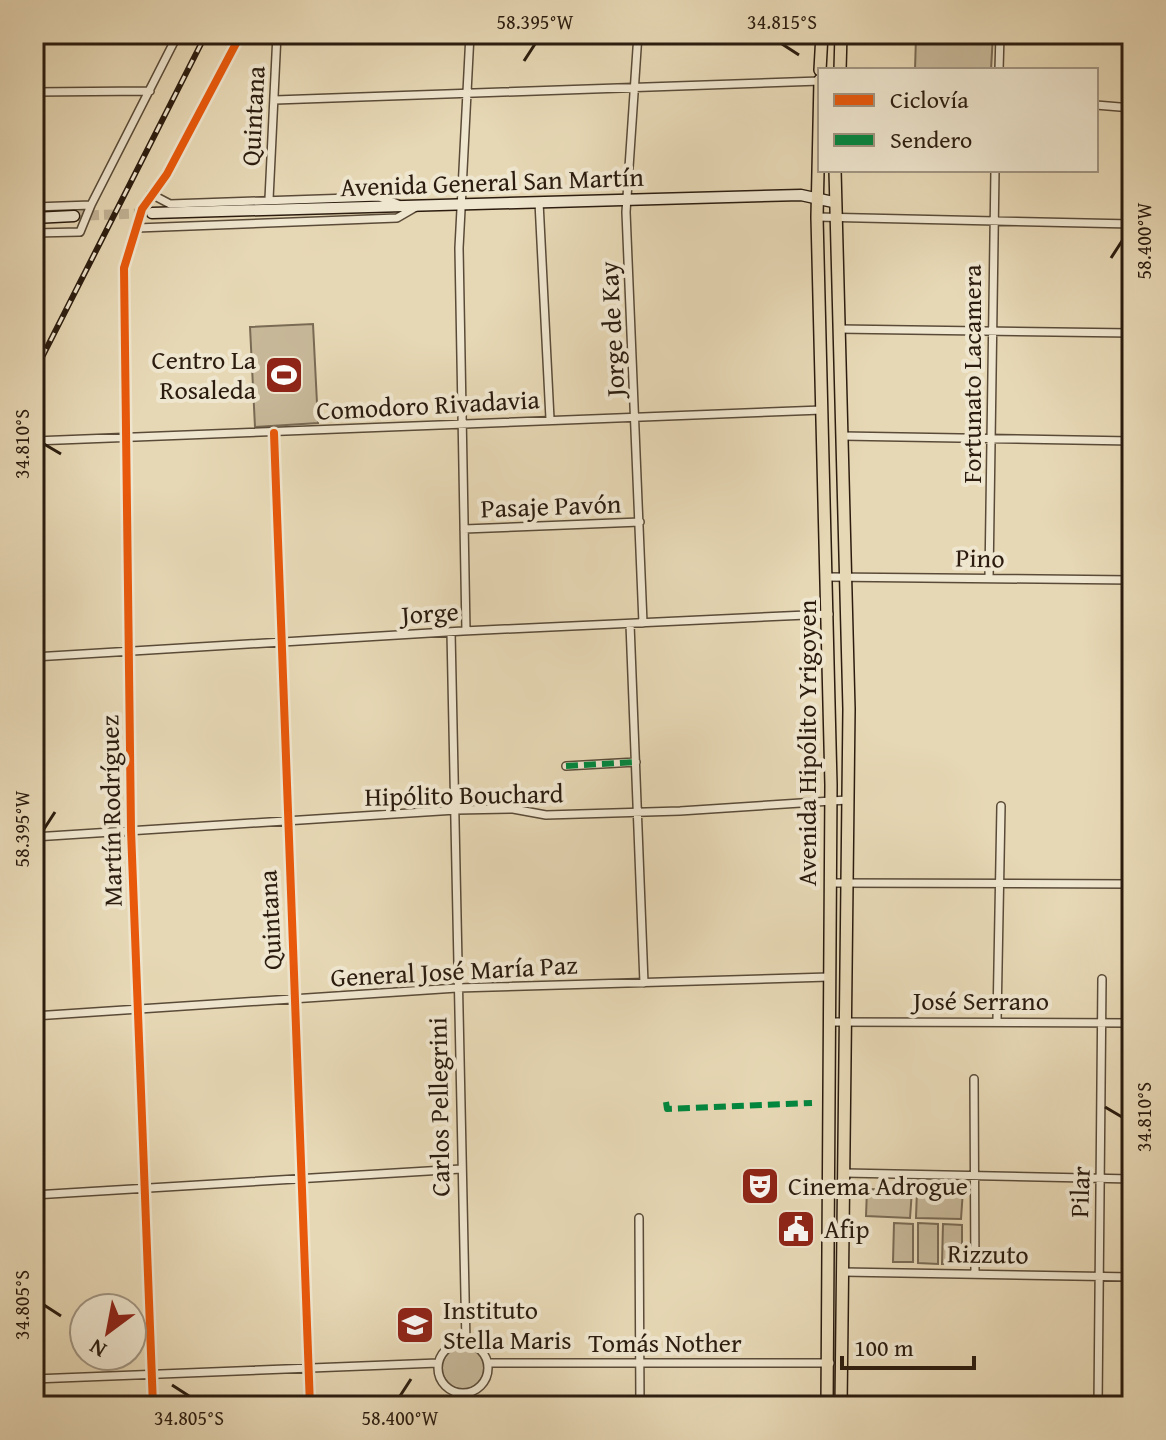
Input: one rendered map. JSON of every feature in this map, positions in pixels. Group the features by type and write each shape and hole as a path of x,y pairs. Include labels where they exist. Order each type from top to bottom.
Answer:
{"main road":[{"path":"820,68 822,34"},
{"path":"840,68 841,34"},
{"name":"Avenida Hipólito Yrigoyen","path":"818,159 831,802 827,1406"},
{"name":"Avenida Hipólito Yrigoyen","path":"835,172 833,218 849,709 841,1406"},
{"name":"Avenida General San Martín","path":"152,213 403,208 626,198 817,198 833,202"},
{"path":"34,218 74,216"}],"street":[{"path":"34,233 80,232 178,34"},
{"name":"Martín Rodríguez","path":"153,1406 131,830 124,268 139,217 151,194 167,174 241,34"},
{"name":"Quintana","path":"269,199 277,34"},
{"path":"466,631 461,205 470,34"},
{"name":"Jorge de Kay","path":"638,34 626,198 643,623"},
{"path":"999,68 1000,34"},
{"path":"275,100 818,81"},
{"path":"34,92 150,91"},
{"path":"1098,105 1132,108"},
{"name":"Fortunato Lacamera","path":"989,578 995,172"},
{"path":"151,194 170,204 379,197 403,208"},
{"path":"539,202 550,419"},
{"path":"34,207 91,205"},
{"path":"137,228 397,218 416,207"},
{"path":"817,217 1132,224"},
{"path":"838,329 1132,333"},
{"name":"Comodoro Rivadavia","path":"34,441 824,410"},
{"name":"Quintana","path":"274,433 310,1406"},
{"path":"842,436 1132,441"},
{"name":"Pasaje Pavón","path":"464,529 640,522"},
{"name":"Pino","path":"828,577 1132,580"},
{"name":"Jorge","path":"34,657 466,631 829,614"},
{"path":"630,624 644,983"},
{"name":"Carlos Pellegrini","path":"451,632 466,1343"},
{"path":"566,766 636,762"},
{"name":"Hipólito Bouchard","path":"34,837 456,810 513,809 546,815 847,800"},
{"path":"997,1020 1001,806"},
{"path":"829,883 1132,884"},
{"name":"General José María Paz","path":"34,1016 457,988 829,977"},
{"name":"Pilar","path":"1098,1406 1102,979"},
{"name":"José Serrano","path":"829,1022 997,1020 1132,1023"},
{"path":"974,1079 975,1274"},
{"path":"34,1195 461,1169"},
{"path":"845,1173 1132,1179"},
{"path":"639,1218 640,1406"},
{"name":"Rizzuto","path":"843,1272 1132,1277"},
{"path":"466,1343 480,1349 488,1363 482,1385 468,1393 448,1388 440,1377 438,1363 451,1345 466,1343"},
{"name":"Tomás Nother","path":"488,1363 842,1362"},
{"path":"34,1379 438,1363"},
{"path":"468,1393 468,1406"}],"shaded area":[{"path":"861,34 993,34 991,68 915,68 916,36"},
{"name":"Centro La Rosaleda","path":"313,324 318,423 255,427 250,327"},
{"path":"867,1189 912,1190 910,1218 866,1216"},
{"path":"917,1189 963,1190 961,1219 916,1218"},
{"path":"894,1223 913,1224 913,1262 893,1262"},
{"path":"918,1223 938,1224 938,1264 918,1263"},
{"path":"943,1224 962,1225 962,1264 942,1264"},
{"path":"463,1347 478,1353 484,1368 478,1383 463,1389 448,1383 442,1368 448,1353"}],"tunnel":[{"path":"74,216 150,213"}],"railway":[{"path":"34,373 206,34"}],"marked path":[{"path":"566,766 636,762"},
{"path":"666,1102 667,1109 812,1103"}],"cycle path":[{"path":"153,1406 131,830 124,268 142,209 167,174 241,34"},
{"path":"274,433 310,1406"}],"place":[{"name":"Centro La Rosaleda","path":"284,375"},
{"name":"Cinema Adrogue","path":"760,1186"},
{"name":"Afip","path":"796,1229"},
{"name":"Instituto Stella Maris","path":"415,1325"}]}
